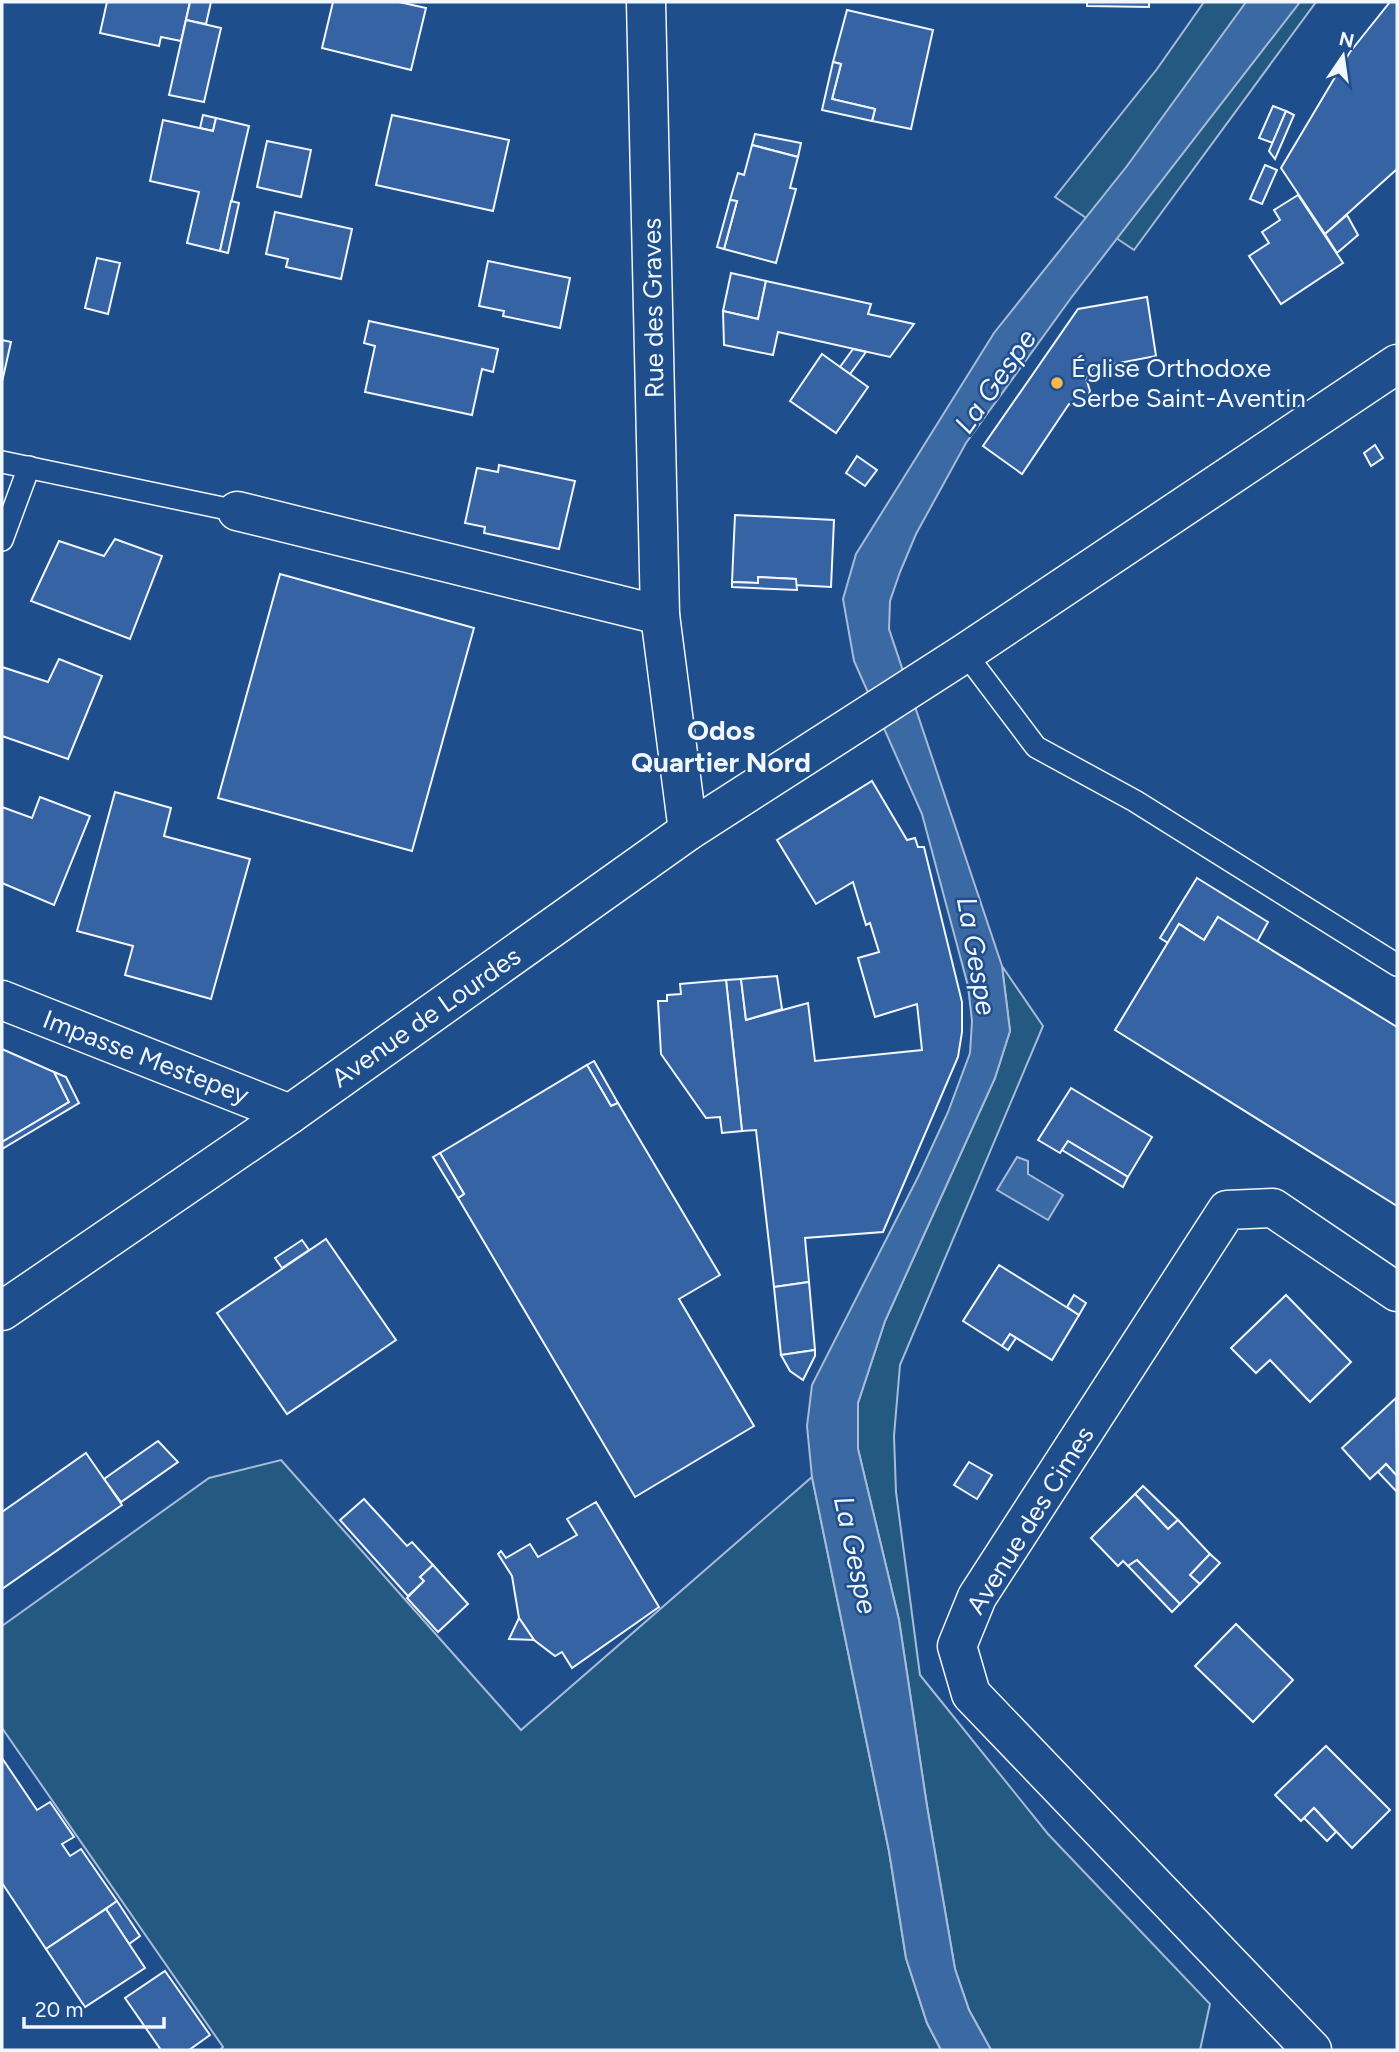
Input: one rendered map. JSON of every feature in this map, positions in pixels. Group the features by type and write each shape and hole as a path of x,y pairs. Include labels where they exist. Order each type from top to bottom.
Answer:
{"street":[{"name":"Rue des Graves","path":"646,2 660,615 688,831"},
{"name":"Avenue de Lourdes","path":"2,1311 290,1114 688,831 950,663 1397,363"},
{"path":"237,512 660,615"},
{"name":"Impasse Mestepey","path":"2,1000 290,1114"},
{"name":"Avenue des Cimes","path":"1312,2050 971,1694 957,1646 977,1597 1227,1210 1273,1208 1397,1292"}],"lane":[{"path":"2,462 237,512"},
{"path":"2,540 29,467"},
{"path":"950,663 1036,747 1156,814 1397,965"}],"shaded area":[{"path":"1204,2 1316,2 1134,250 1055,197 1157,69"},
{"path":"1002,966 1043,1026 900,1365 894,1436 896,1492 920,1675 1048,1834 1210,2004 1200,2050 991,2050 969,2010 955,1969 899,1620 858,1449 858,1403 885,1321 995,1078 1010,1031"},
{"path":"281,1460 521,1730 812,1477 889,1851 906,1958 927,2023 941,2050 220,2050 223,2047 2,1728 2,1626 209,1478"}],"water":[{"name":"La Gespe","path":"1246,2 1300,2 1071,298 966,443 916,534 890,601 889,629 1002,966 1010,1031 995,1078 885,1321 858,1403 858,1449 899,1620 955,1969 969,2010 991,2050 941,2050 927,2023 906,1958 889,1851 812,1477 807,1426 812,1385 919,1175 948,1112 970,1053 972,1021 968,986 922,814 854,661 843,599 856,554 994,333 1127,166"},
{"path":"1017,1157 1028,1161 1028,1174 1063,1195 1048,1220 997,1190"}],"building":[{"path":"107,2 190,2 181,41 161,37 159,46 100,33"},
{"path":"190,2 211,2 206,24 186,20"},
{"path":"333,2 399,2 426,8 411,70 322,48"},
{"path":"1087,2 1149,2 1149,7 1087,6"},
{"path":"1390,2 1397,2 1397,169 1325,234 1281,168 1350,52"},
{"path":"847,10 933,30 911,129 872,121 875,109 832,99 841,64 833,62"},
{"path":"186,20 221,28 204,102 169,95"},
{"path":"833,62 841,64 832,99 875,109 872,121 822,110"},
{"path":"1273,106 1286,111 1273,143 1259,138"},
{"path":"1286,111 1294,115 1275,159 1269,151"},
{"path":"203,115 216,118 213,131 200,128"},
{"path":"392,115 509,140 493,211 376,185"},
{"path":"216,118 249,126 220,251 187,243 199,192 150,181 163,120 213,131"},
{"path":"755,134 801,143 798,157 752,145"},
{"path":"267,141 311,150 301,197 257,187"},
{"path":"752,145 798,157 790,188 796,189 776,263 724,249 737,201 730,200 738,173 744,175"},
{"path":"1265,165 1277,170 1262,204 1250,199"},
{"path":"1298,195 1343,263 1281,304 1249,256 1269,243 1262,232 1280,220 1274,210"},
{"path":"730,200 737,201 724,249 717,247"},
{"path":"231,201 239,203 228,253 220,251"},
{"path":"275,212 352,229 341,279 286,267 288,259 266,254"},
{"path":"1347,215 1358,235 1337,253 1325,234"},
{"path":"97,258 120,263 108,314 85,308"},
{"path":"488,261 570,278 560,328 503,316 504,311 479,306"},
{"path":"731,273 766,281 758,319 723,311"},
{"path":"766,281 871,304 868,314 914,324 890,357 778,332 773,355 724,345 723,311 758,319"},
{"name":"Église Orthodoxe Serbe Saint-Aventin","path":"1147,297 1156,356 1093,368 1086,378 1090,391 1087,400 1078,405 1069,404 1022,474 983,446 1078,309"},
{"path":"369,321 498,349 493,372 482,369 472,415 365,392 375,346 364,343"},
{"path":"2,340 11,342 2,382"},
{"path":"853,349 866,352 850,374 840,367"},
{"path":"822,354 868,387 836,433 790,401"},
{"path":"1375,445 1383,458 1371,466 1364,453"},
{"path":"857,456 877,470 865,486 846,473"},
{"path":"499,465 575,481 559,549 484,533 485,527 465,523 477,468 498,472"},
{"path":"735,515 834,520 831,587 795,585 796,579 758,577 758,583 732,582"},
{"path":"115,539 162,556 130,639 31,601 59,541 104,556"},
{"path":"280,574 474,628 412,851 218,798"},
{"path":"758,577 796,579 797,590 732,587 732,582 758,583"},
{"path":"59,659 102,676 68,759 2,736 2,667 48,682"},
{"path":"872,781 907,840 915,838 918,847 924,847 962,1002 962,1032 958,1057 883,1232 805,1238 809,1282 774,1287 756,1130 742,1131 726,980 741,979 746,1020 808,1003 815,1061 922,1050 917,1004 875,1017 858,958 879,952 870,923 866,925 853,882 816,904 777,840"},
{"path":"115,792 171,808 164,836 250,859 211,999 125,975 133,946 77,931"},
{"path":"40,797 90,816 54,905 2,883 2,807 32,818"},
{"path":"1197,878 1268,922 1257,942 1218,917 1204,940 1179,924 1168,943 1160,938"},
{"path":"1218,917 1397,1027 1397,1206 1115,1030 1179,924 1204,940"},
{"path":"777,976 782,1009 746,1020 741,979"},
{"path":"726,980 742,1131 722,1133 720,1117 706,1118 661,1054 658,1001 667,1001 667,995 681,994 680,984"},
{"path":"2,1049 54,1072 69,1102 2,1142"},
{"path":"594,1061 618,1103 611,1106 587,1065"},
{"path":"587,1065 611,1106 618,1103 720,1275 679,1299 754,1426 635,1497 458,1198 464,1194 440,1153"},
{"path":"54,1072 66,1077 79,1103 2,1149 2,1142 69,1102"},
{"path":"1071,1088 1152,1137 1128,1177 1068,1141 1060,1153 1038,1140"},
{"path":"1068,1141 1128,1177 1123,1187 1062,1150"},
{"path":"440,1153 464,1194 458,1198 433,1157"},
{"path":"326,1239 396,1340 287,1414 217,1313"},
{"path":"302,1240 309,1250 282,1268 275,1258"},
{"path":"999,1265 1079,1315 1052,1360 1010,1334 1002,1346 963,1321"},
{"path":"809,1282 815,1350 781,1355 774,1287"},
{"path":"1074,1295 1086,1303 1079,1315 1067,1307"},
{"path":"1286,1295 1351,1362 1310,1402 1270,1360 1256,1373 1231,1348"},
{"path":"1010,1334 1016,1338 1008,1350 1002,1346"},
{"path":"815,1350 815,1356 803,1380 790,1371 781,1355"},
{"path":"1396,1398 1397,1476 1386,1464 1370,1479 1342,1448"},
{"path":"158,1441 178,1462 121,1502 104,1479"},
{"path":"86,1453 122,1505 2,1589 2,1512"},
{"path":"969,1462 992,1475 977,1499 954,1485"},
{"path":"1386,1464 1397,1476 1397,1492 1378,1472"},
{"path":"1143,1486 1178,1520 1168,1529 1135,1494"},
{"path":"1135,1494 1168,1529 1178,1520 1210,1554 1190,1575 1200,1584 1180,1604 1137,1560 1128,1566 1123,1561 1118,1566 1091,1538"},
{"path":"364,1499 407,1546 412,1542 433,1565 420,1577 424,1581 408,1596 340,1520"},
{"path":"596,1502 659,1607 572,1668 562,1652 555,1656 534,1640 519,1618 512,1576 498,1554 501,1551 506,1558 530,1544 538,1557 577,1535 567,1519"},
{"path":"1210,1554 1220,1563 1200,1584 1190,1575"},
{"path":"1137,1560 1180,1604 1172,1612 1128,1566"},
{"path":"433,1565 468,1604 438,1632 407,1598 424,1581 420,1577"},
{"path":"519,1618 534,1640 509,1639"},
{"path":"1236,1624 1293,1680 1253,1722 1195,1666"},
{"path":"1326,1746 1390,1810 1352,1848 1314,1808 1301,1821 1275,1795"},
{"path":"2,1758 37,1810 50,1802 74,1837 62,1844 70,1856 81,1849 117,1901 46,1949 2,1883"},
{"path":"1314,1808 1336,1832 1327,1841 1304,1818"},
{"path":"117,1901 140,1936 129,1944 106,1909"},
{"path":"106,1909 145,1968 85,2007 46,1949"},
{"path":"165,1971 210,2035 189,2050 161,2050 125,1998"}],"place":[{"name":"Église Orthodoxe Serbe Saint-Aventin","path":"1057,383"}],"district":[{"name":"Odos Quartier Nord","path":"721,746"}]}
